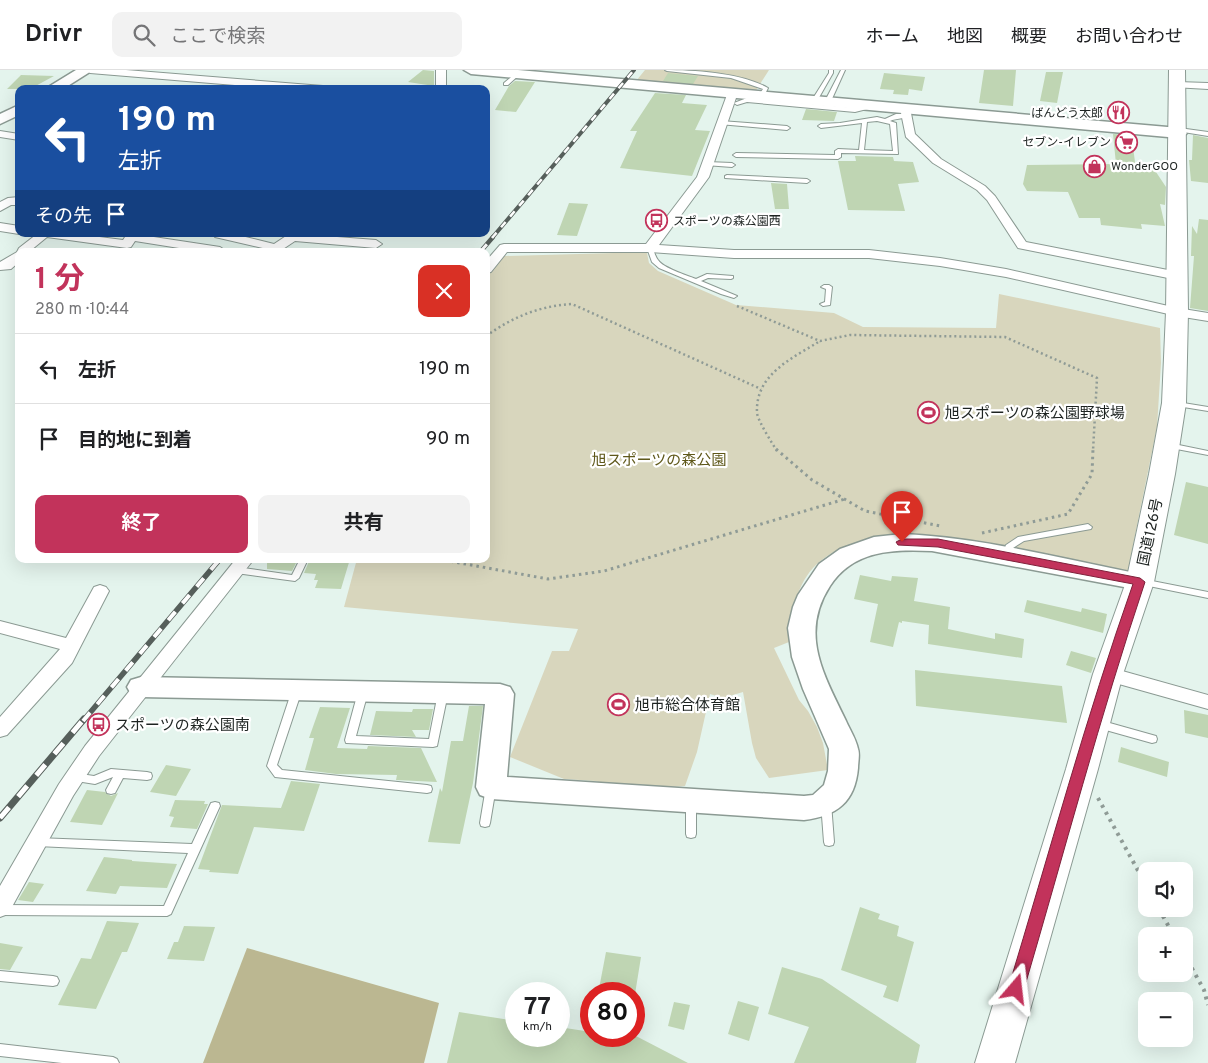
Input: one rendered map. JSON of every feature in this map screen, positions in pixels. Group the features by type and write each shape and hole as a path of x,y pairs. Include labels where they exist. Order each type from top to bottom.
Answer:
{"highway":[{"name":"国道126号","path":"995,1063 1082,769 1108,674 1140,582 1167,445 1174,402 1178,312 1179,132 1177,78"}],"street":[{"path":"59,85 86,70"},
{"path":"90,70 274,85"},
{"path":"441,70 441,85"},
{"path":"472,70 734,97 821,100 880,105 906,112 1179,132"},
{"path":"1177,78 1208,86"},
{"path":"650,248 702,177 721,123 734,97"},
{"path":"0,120 15,111"},
{"path":"906,112 910,135 937,162 981,188 991,198 1022,245 1178,276"},
{"path":"0,134 15,136"},
{"path":"0,207 8,202 15,201"},
{"path":"0,228 15,230"},
{"path":"27,248 40,237"},
{"path":"88,237 127,244 132,237"},
{"path":"144,237 204,248"},
{"path":"229,237 267,248"},
{"path":"277,248 293,237"},
{"path":"306,237 377,243"},
{"path":"490,264 504,248 650,248 734,254 869,254 940,262 1035,279 1178,312 1208,317"},
{"path":"0,266 6,266 15,258"},
{"path":"141,687 500,694 491,787 804,808 826,803 838,790 844,763 844,749 809,666 801,627 805,607 823,574 848,554 881,544 902,542 938,543 1140,582"},
{"path":"0,909 74,777 92,751 141,687 241,564"},
{"path":"0,730 65,658 100,591"},
{"path":"0,627 72,646"},
{"path":"1108,674 1208,702"}],"lane":[{"path":"667,70 732,77 766,88 764,99 855,110 880,105"},
{"path":"821,100 831,70"},
{"path":"821,100 843,70"},
{"path":"821,126 840,125 864,120 887,120 906,112"},
{"path":"861,152 864,120"},
{"path":"736,155 838,157 838,151 896,153 893,123 887,120"},
{"path":"721,123 787,128"},
{"path":"1179,132 1208,134"},
{"path":"707,164 732,165"},
{"path":"727,177 807,181"},
{"path":"650,248 655,262 661,267 734,296"},
{"path":"695,282 707,276 731,277"},
{"path":"823,304 828,304 830,287 824,287"},
{"path":"1174,402 1208,409"},
{"path":"1167,445 1208,453"},
{"path":"1006,556 1009,546 1021,539 1088,527"},
{"path":"241,564 295,578 302,563"},
{"path":"1140,582 1208,595"},
{"path":"297,690 272,766 279,774 427,789"},
{"path":"363,692 350,740 433,743 443,693"},
{"path":"1094,722 1152,739"},
{"path":"74,777 95,780 111,773 147,776"},
{"path":"111,790 120,774"},
{"path":"485,823 491,787"},
{"path":"691,800 691,834"},
{"path":"826,803 829,842"},
{"path":"0,909 167,910 215,806"},
{"path":"37,842 194,849"},
{"path":"0,976 53,981"},
{"path":"0,1050 113,1063"}],"path":[{"path":"490,333 516,317 551,305 572,304 762,389"},
{"path":"733,304 820,341"},
{"path":"949,528 865,511 812,480 776,450 757,414 762,389 773,371 820,341 850,335 1005,337 1097,378 1092,474 1068,514 977,534"},
{"path":"460,563 548,579 604,571 845,499"},
{"path":"1082,769 1138,871"},
{"path":"1193,970 1204,990 1208,1004"}],"green space":[{"path":"645,70 769,70 755,92 636,81"},
{"name":"旭スポーツの森公園","path":"647,253 649,263 658,271 736,305 834,313 863,327 996,328 999,294 1160,328 1161,363 1157,427 1127,575 963,540 929,535 893,535 857,542 825,557 813,568 802,584 795,603 789,642 774,648 799,700 817,727 823,743 828,770 769,778 756,758 743,692 723,698 710,694 697,752 685,786 626,790 595,781 564,779 510,757 552,651 569,651 578,629 344,607 356,563 490,563 490,273 504,256"}],"shaded area":[{"path":"247,948 439,1003 424,1063 203,1063"}],"building":[{"path":"423,70 434,71 434,85 408,82"},
{"path":"984,70 1016,70 1013,106 979,103"},
{"path":"1046,72 1063,72 1057,103 1040,101"},
{"path":"668,73 698,76 693,84 663,81"},
{"path":"884,73 925,77 922,91 909,89 908,95 893,94 894,90 880,89"},
{"path":"21,75 54,76 37,85 15,85 15,89 7,89"},
{"path":"515,81 535,82 516,112 495,110 509,86"},
{"path":"655,93 686,95 682,103 707,105 695,130 710,131 692,176 620,168 637,131 630,131"},
{"path":"806,109 837,112 834,121 802,120"},
{"path":"1110,109 1126,111 1126,121 1111,120"},
{"path":"1113,134 1126,135 1126,140 1132,140 1136,169 1154,169 1166,187 1165,205 1160,204 1165,226 1141,224 1142,229 1101,225 1100,218 1079,218 1068,192 1027,191 1023,184 1027,165 1116,164"},
{"path":"1193,135 1208,138 1208,183 1191,181 1189,160 1192,160"},
{"path":"855,156 893,157 894,161 913,162 919,182 898,184 905,211 848,210 838,161 856,161"},
{"path":"771,183 787,184 789,209 775,209"},
{"path":"569,203 588,204 577,236 557,235"},
{"path":"1199,219 1208,220 1208,311 1190,308 1194,256 1191,256 1192,226 1197,234"},
{"path":"1186,482 1208,487 1208,544 1174,535"},
{"path":"267,563 296,563 292,571 267,569"},
{"path":"308,563 349,563 341,589 315,588 318,580 314,580 316,574 304,573"},
{"path":"860,575 891,581 892,576 918,578 914,601 950,607 948,629 995,639 995,633 1024,639 1022,658 928,644 929,625 902,621 902,623 899,622 893,647 870,642 878,604 854,599"},
{"path":"1027,600 1081,612 1082,608 1107,614 1103,633 1024,612"},
{"path":"1071,651 1096,658 1091,673 1066,665"},
{"path":"915,670 1062,686 1067,723 916,706"},
{"path":"469,706 483,706 473,783 460,844 428,842 440,788 442,792 451,741 463,741"},
{"path":"320,707 350,708 337,748 367,749 368,746 421,748 437,782 396,780 397,775 336,774 305,770 314,738 309,738"},
{"path":"413,709 433,709 429,730 412,730 416,737 370,735 376,711 412,712"},
{"path":"1184,710 1208,715 1208,738 1185,733"},
{"path":"1121,747 1169,762 1167,777 1118,762"},
{"path":"166,765 191,769 176,796 150,792"},
{"path":"291,781 320,784 304,831 254,827 238,874 209,872 210,870 198,869 222,805 281,808"},
{"path":"87,790 105,792 111,796 118,793 102,825 70,822"},
{"path":"175,800 205,801 204,804 208,804 197,829 170,827 174,817 169,816"},
{"path":"104,857 177,864 167,888 120,886 116,894 86,891"},
{"path":"29,882 44,884 33,902 18,900"},
{"path":"860,907 880,914 878,919 899,926 897,936 914,942 898,1002 883,997 887,986 841,970"},
{"path":"107,921 139,923 127,952 122,952 96,1009 58,1005 81,958 91,959"},
{"path":"184,926 215,927 204,961 167,959 174,942 178,942"},
{"path":"0,943 23,947 10,970 0,969"},
{"path":"606,952 641,957 637,982 600,982"},
{"path":"782,967 822,979 920,1045 916,1063 794,1063 809,1027 768,1014"},
{"path":"738,1001 759,1007 749,1041 728,1034"},
{"path":"674,1002 690,1005 684,1030 668,1026"},
{"path":"459,1012 505,1019 505,1047 570,1047 570,1029 580,1030 580,1047 645,1047 645,1041 688,1063 447,1063"}],"railway":[{"path":"492,238 634,70"},
{"path":"484,248 493,237"},
{"path":"83,721 217,563"},
{"path":"0,818 84,719"}],"place":[{"name":"ばんどう太郎","path":"1119,113"},
{"name":"セブン-イレブン","path":"1127,142"},
{"name":"WonderGOO","path":"1095,166"},
{"name":"スポーツの森公園西","path":"657,221"},
{"name":"旭スポーツの森公園野球場","path":"929,413"},
{"name":"旭市総合体育館","path":"619,705"},
{"name":"スポーツの森公園南","path":"99,725"}],"route":[{"path":"902,542 938,543 1140,582 1108,674 1082,769 1016,989"}]}
